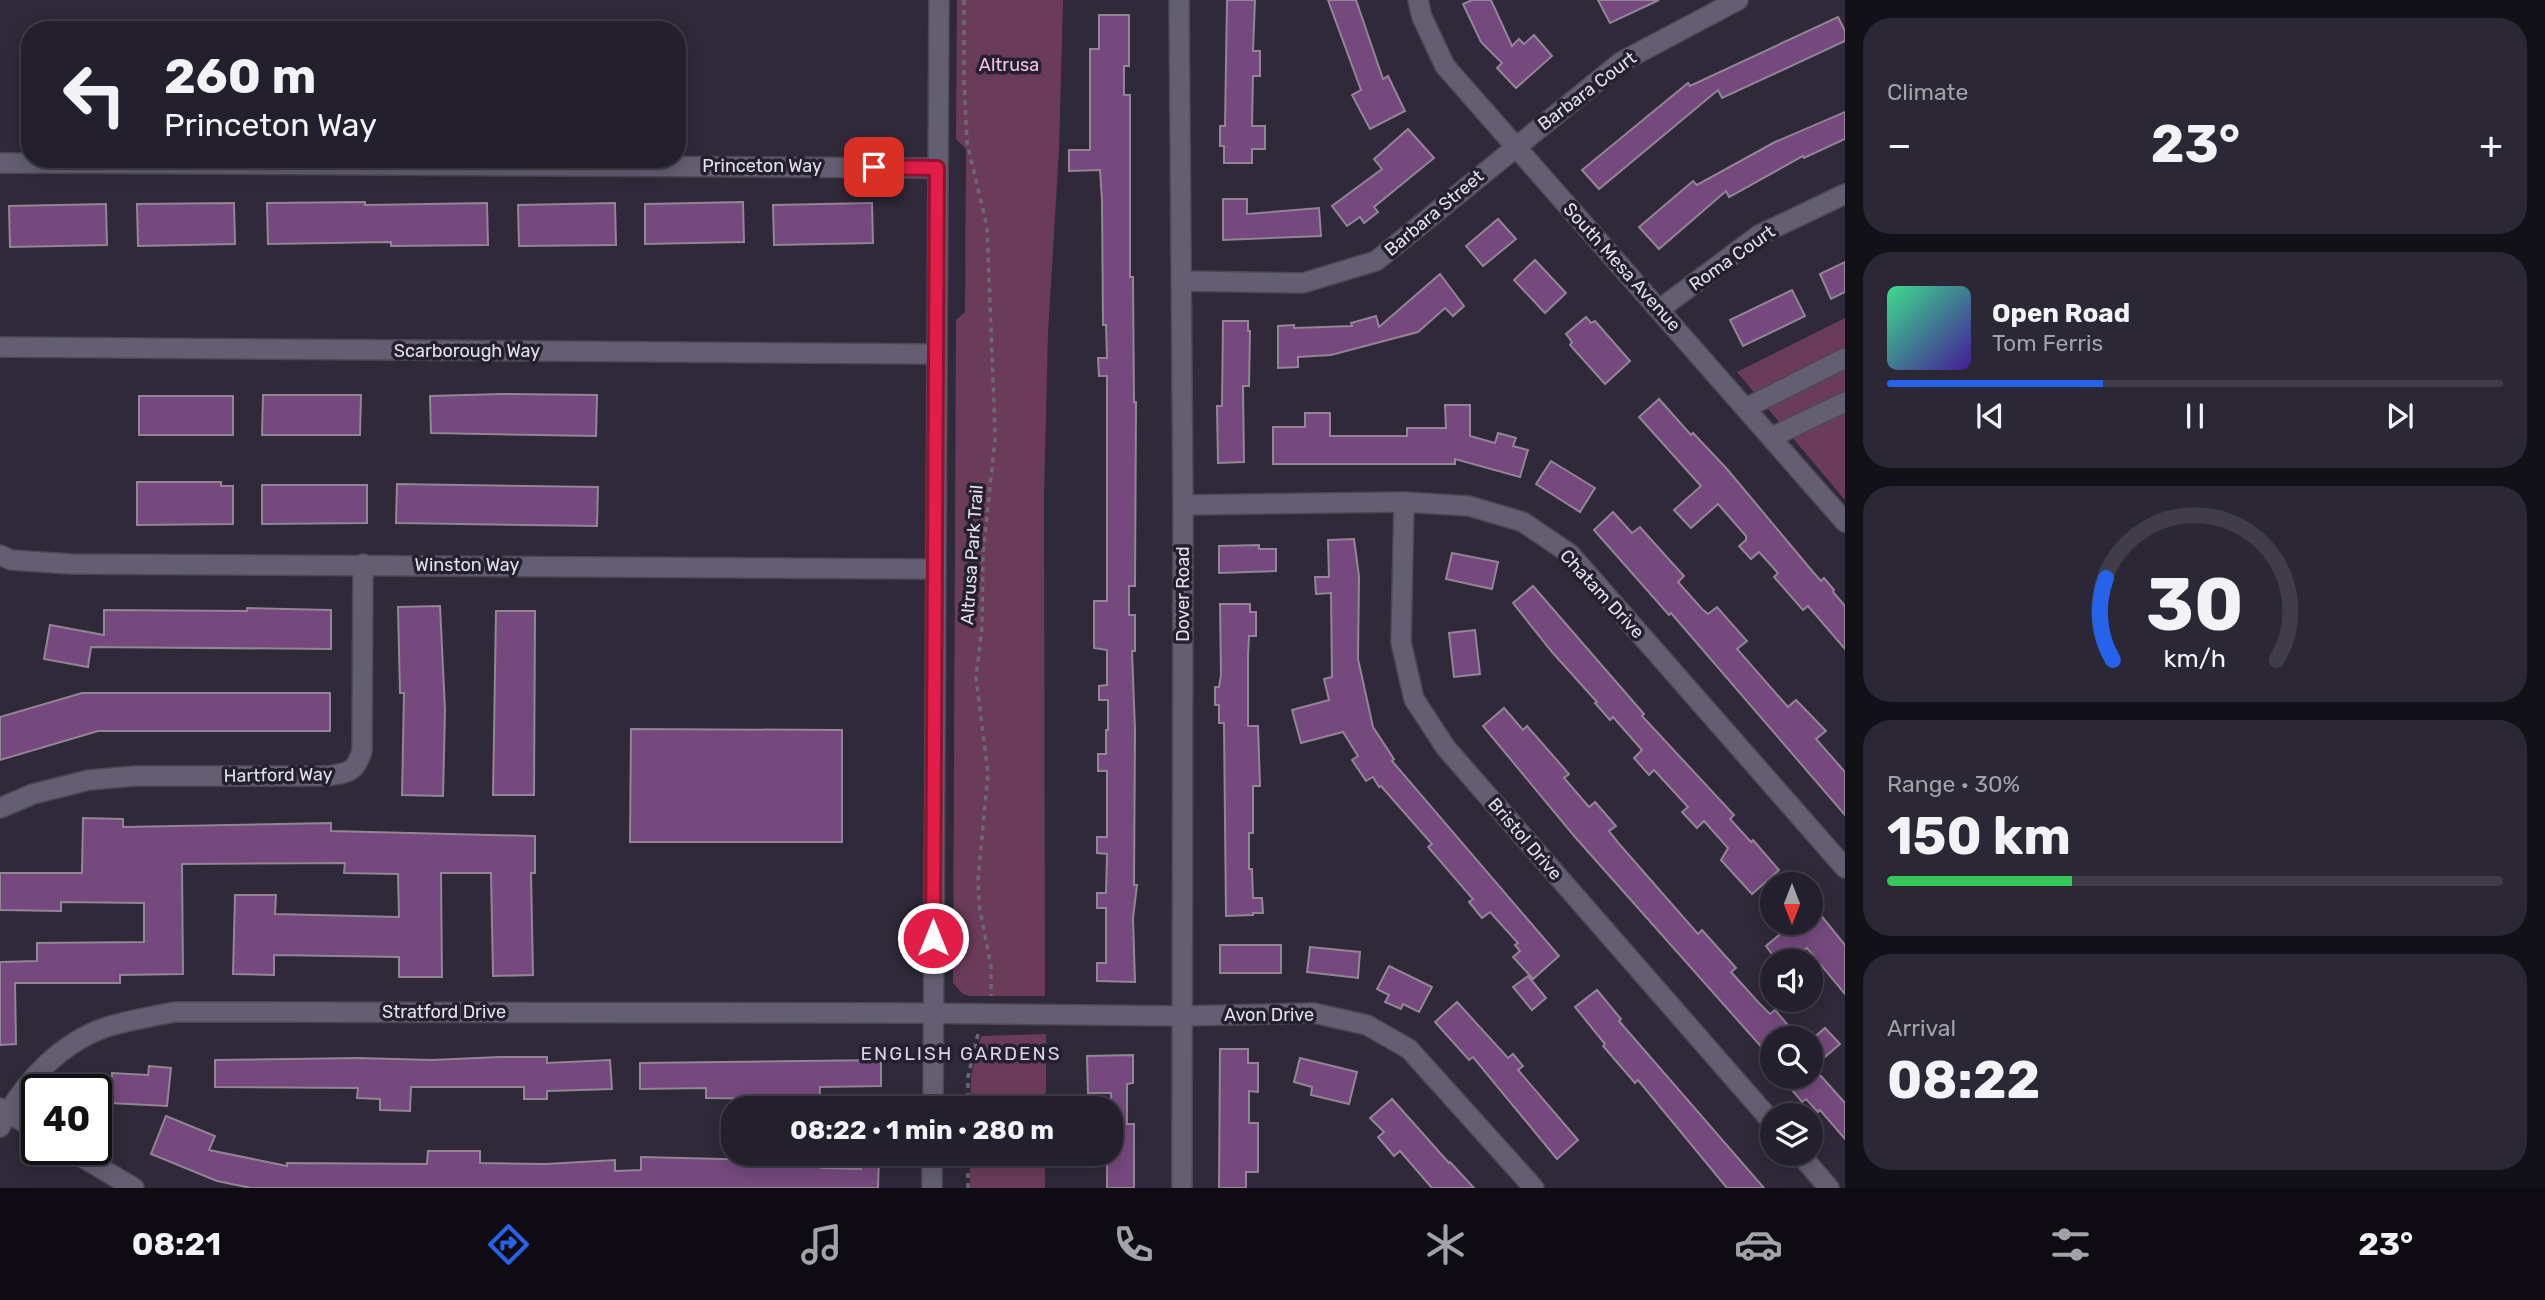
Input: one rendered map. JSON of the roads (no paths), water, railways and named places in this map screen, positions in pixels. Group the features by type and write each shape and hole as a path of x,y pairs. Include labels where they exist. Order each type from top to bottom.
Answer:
{"street":[{"path":"933,1096 939,0"},
{"name":"Dover Road","path":"1179,0 1184,506 1182,1188"},
{"name":"South Mesa Avenue","path":"1418,0 1445,65 1845,522"},
{"name":"Barbara Court","path":"1514,147 1621,62 1710,6 1738,0"},
{"name":"Barbara Street","path":"1183,281 1303,283 1376,261 1514,147"},
{"name":"Princeton Way","path":"0,163 21,163"},
{"name":"Princeton Way","path":"686,167 937,168"},
{"name":"Roma Court","path":"1660,309 1759,235 1845,194"},
{"name":"Scarborough Way","path":"0,348 935,354"},
{"path":"1746,408 1845,358"},
{"path":"1772,438 1845,402"},
{"name":"Chatam Drive","path":"1184,506 1404,502 1469,506 1523,522 1570,554 1845,868"},
{"name":"Bristol Drive","path":"1404,502 1401,642 1414,699 1446,748 1760,1109"},
{"name":"Winston Way","path":"0,555 11,560 71,564 934,569"},
{"name":"Hartford Way","path":"0,808 33,794 89,780 135,776 328,776 348,772 357,766 362,751 363,565"},
{"name":"Stratford Drive","path":"2,1116 39,1070 66,1048 108,1026 175,1012 933,1013"},
{"name":"Avon Drive","path":"933,1013 1182,1016 1314,1013 1367,1025 1409,1049 1535,1188"},
{"path":"2,1116 21,1124"},
{"path":"95,1165 134,1188"},
{"path":"932,1166 932,1188"},
{"path":"1810,1166 1829,1188"}],"district":[{"name":"ENGLISH GARDENS","path":"961,1053"}],"park label":[{"name":"Altrusa","path":"1009,65"}]}
